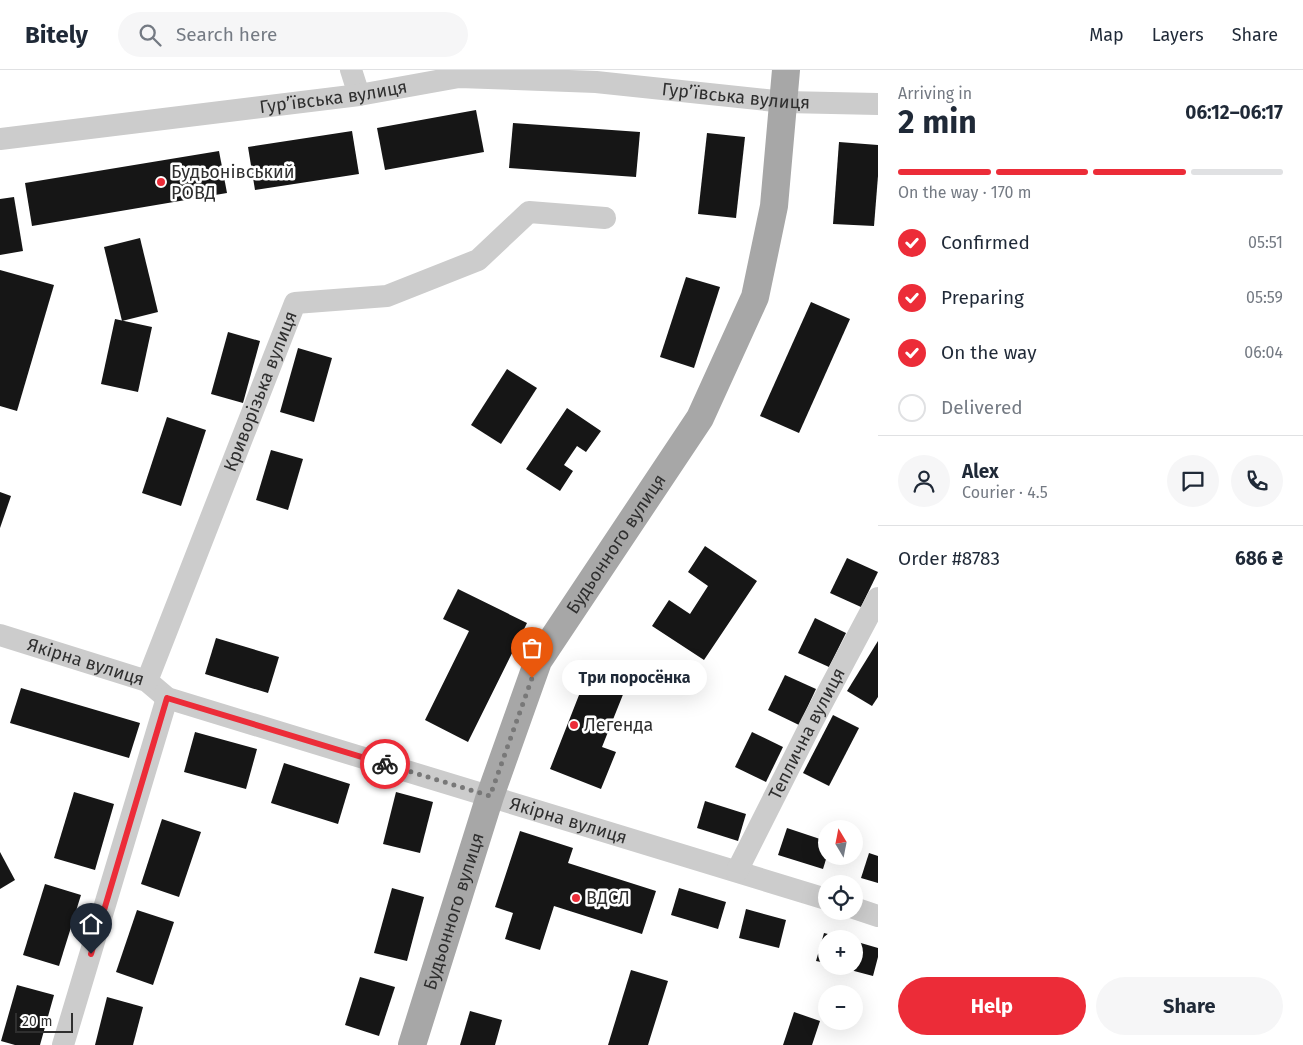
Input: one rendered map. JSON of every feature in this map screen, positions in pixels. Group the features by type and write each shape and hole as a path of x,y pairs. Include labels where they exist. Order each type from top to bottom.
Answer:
{"main road":[{"name":"Будьонного вулиця","path":"412,1045 490,796 538,661 700,418 755,298 774,206 785,102 786,70"}],"street":[{"path":"351,70 359,95"},
{"name":"Гур’ївська вулиця","path":"0,139 359,95 459,77 596,82 785,102 878,104"},
{"name":"Криворізька вулиця","path":"147,681 295,303 386,296 478,260 529,212 606,218"},
{"name":"Теплична вулиця","path":"737,871 811,724 878,598"},
{"name":"Якірна вулиця","path":"0,636 147,681 167,698 818,896"},
{"path":"64,1045 167,698"},
{"path":"863,911 878,916"}],"building":[{"path":"476,110 484,152 385,170 377,128"},
{"path":"513,123 640,132 636,177 509,168"},
{"path":"352,131 359,174 255,190 248,147"},
{"path":"707,133 745,137 736,218 698,214"},
{"path":"839,142 878,145 878,176 874,226 833,224"},
{"name":"Будьонівський РОВД","path":"219,151 227,193 32,226 25,183"},
{"path":"14,197 23,251 0,255 0,199"},
{"path":"140,238 158,312 122,321 104,247"},
{"path":"0,270 54,285 17,411 0,406"},
{"path":"686,277 720,287 694,368 660,357"},
{"path":"811,302 850,319 799,433 760,416"},
{"path":"115,319 152,327 138,392 101,384"},
{"path":"228,332 260,341 243,403 211,394"},
{"path":"298,348 332,358 314,422 280,412"},
{"path":"507,369 537,388 501,444 471,425"},
{"path":"567,408 601,431 586,452 577,446 564,465 573,471 560,491 526,469"},
{"path":"167,417 206,430 181,506 142,493"},
{"path":"271,450 303,459 288,510 256,500"},
{"path":"0,492 11,496 0,528"},
{"path":"705,546 757,581 704,660 652,626 669,600 690,614 708,586 688,572"},
{"path":"847,558 878,572 861,607 830,593"},
{"path":"458,589 527,623 468,742 425,720 469,631 443,619"},
{"path":"815,618 846,633 829,667 798,653"},
{"path":"216,638 279,657 268,693 205,674"},
{"path":"878,641 878,697 872,706 847,691"},
{"path":"590,667 628,682 602,747 616,752 601,789 550,769"},
{"path":"785,675 816,689 799,725 768,710"},
{"path":"21,688 140,723 129,758 10,723"},
{"path":"833,715 859,728 829,786 803,773"},
{"path":"195,732 257,749 246,789 184,772"},
{"path":"752,732 783,747 766,782 735,767"},
{"path":"284,763 350,784 338,824 271,803"},
{"path":"74,792 114,804 95,870 54,858"},
{"path":"396,792 433,802 420,853 383,844"},
{"path":"705,801 746,814 738,841 697,828"},
{"path":"162,819 201,832 179,897 141,884"},
{"path":"787,828 818,838 818,865 824,865 823,869 778,855"},
{"name":"ВДСЛ","path":"520,831 573,848 568,863 656,891 642,934 554,906 540,950 505,939 513,913 495,907"},
{"path":"0,852 15,880 0,889"},
{"path":"869,853 878,856 878,883 863,879 862,875"},
{"path":"45,884 81,895 59,966 23,955"},
{"path":"392,888 424,897 407,961 374,953"},
{"path":"679,888 726,902 718,929 671,915"},
{"path":"746,909 786,920 779,948 739,938"},
{"path":"137,910 174,922 153,985 116,972"},
{"path":"863,944 878,948 878,957 873,976 863,973"},
{"path":"631,970 668,981 648,1045 608,1045"},
{"path":"360,977 395,987 379,1036 345,1025"},
{"path":"17,985 54,995 40,1045 15,1045 1,1041"},
{"path":"107,997 143,1007 133,1045 95,1045"},
{"path":"470,1011 502,1020 495,1045 460,1045"},
{"path":"794,1012 818,1020 818,1027 812,1045 783,1045"}],"way so far":[{"path":"385,764 490,796 532,678"}],"place":[{"name":"Будьонівський РОВД","path":"161,182"},
{"name":"Три поросёнка","path":"532,678"},
{"name":"Легенда","path":"574,725"},
{"name":"ВДСЛ","path":"576,898"}],"route":[{"path":"91,954 167,698 385,764"}]}
